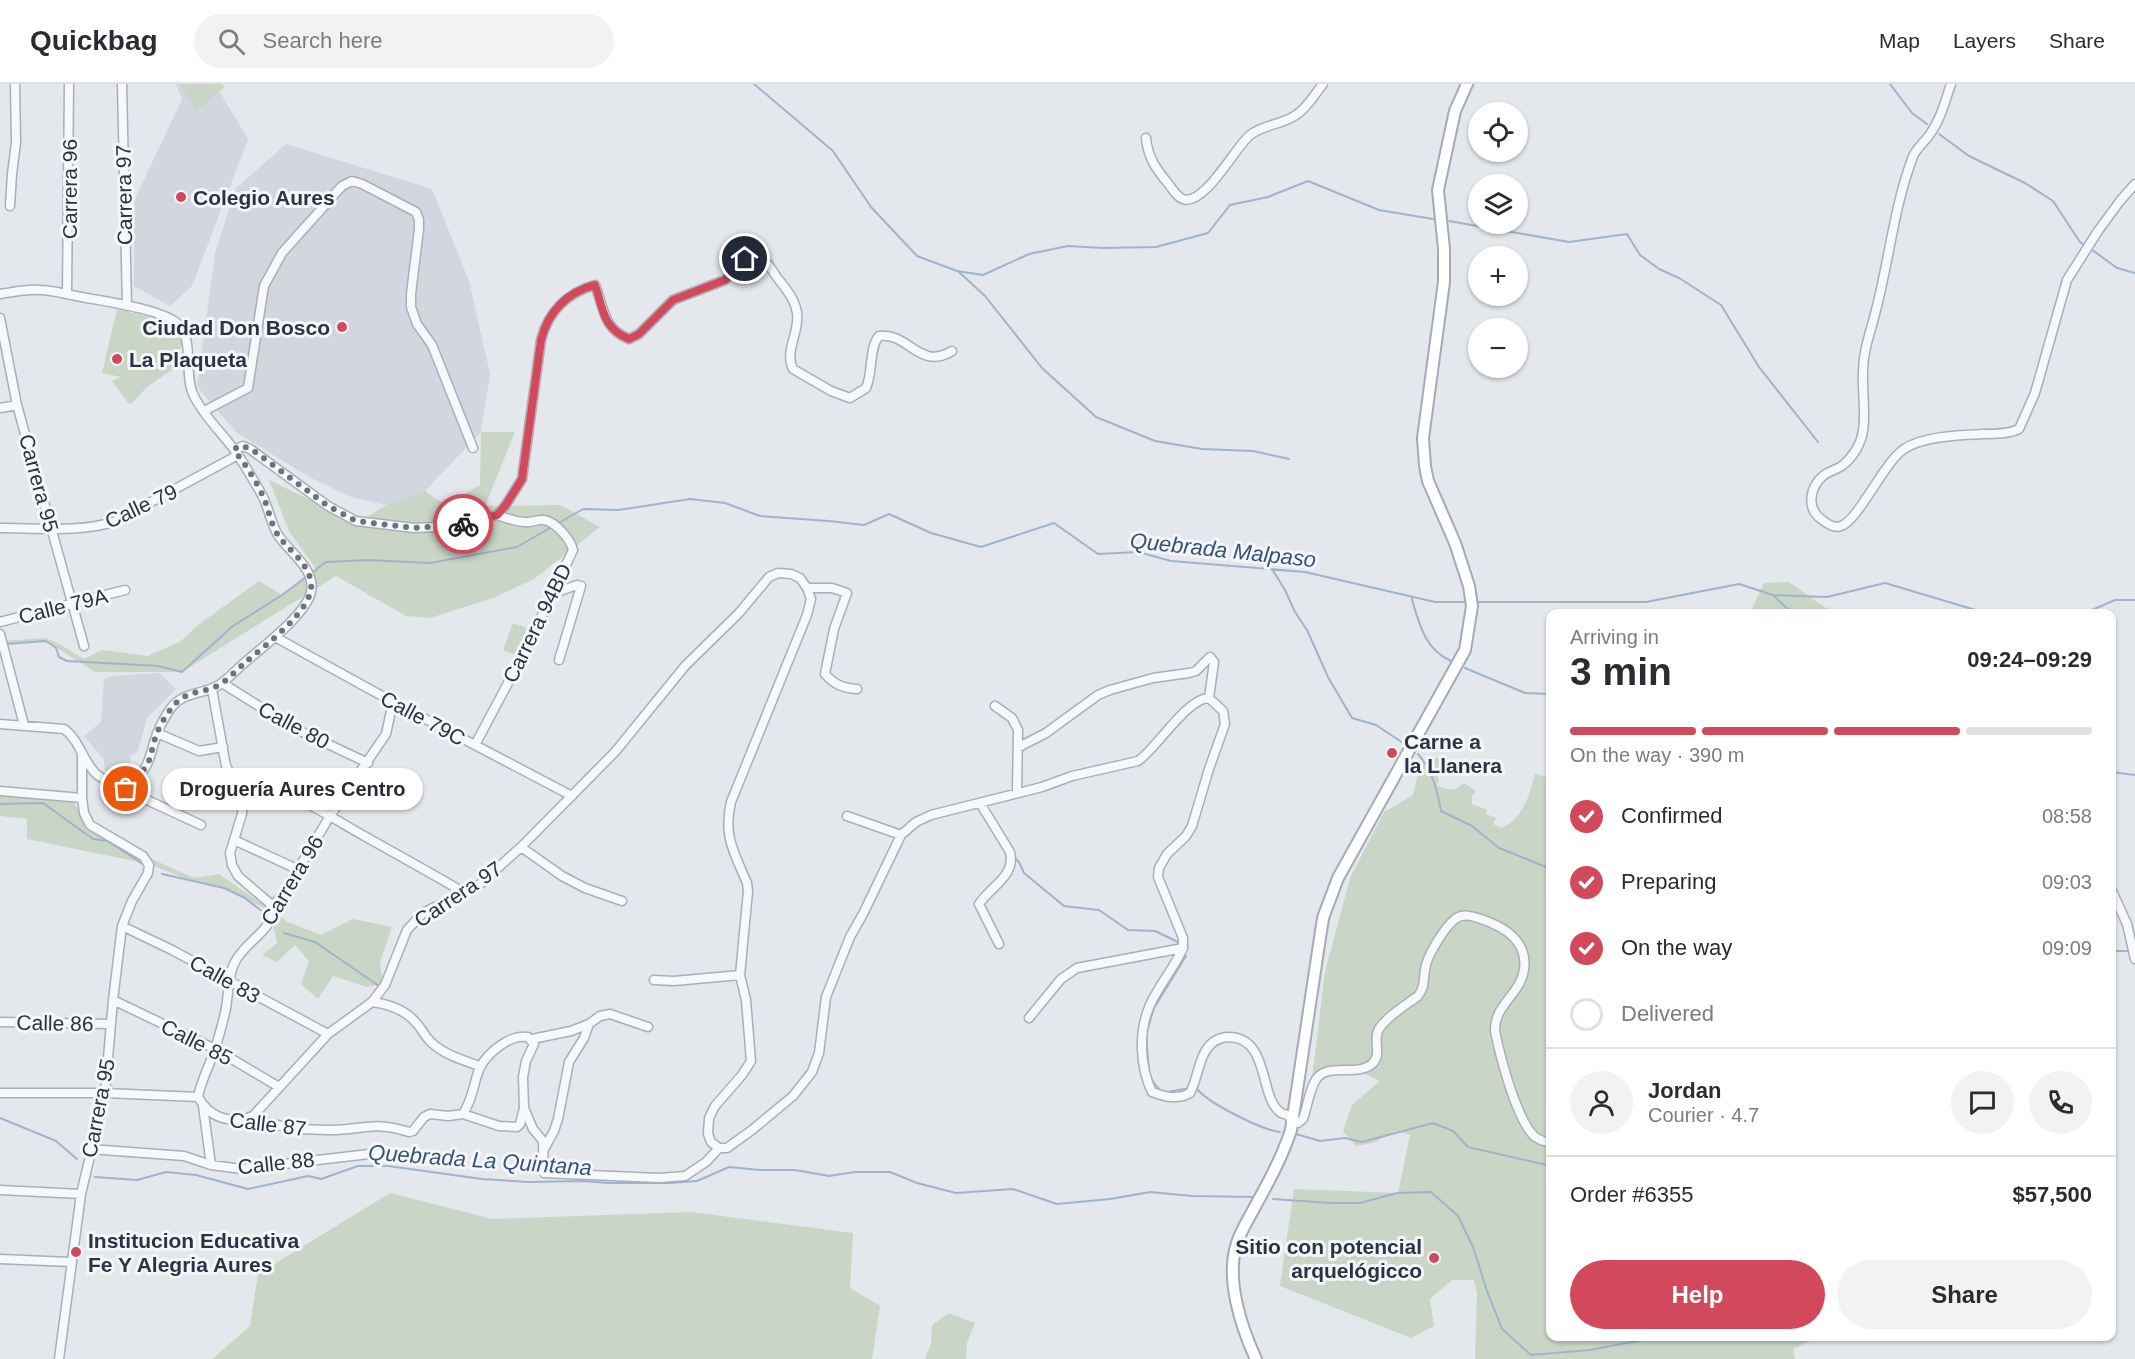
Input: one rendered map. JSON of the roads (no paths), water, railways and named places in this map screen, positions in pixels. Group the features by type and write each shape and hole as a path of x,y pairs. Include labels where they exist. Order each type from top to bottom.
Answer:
{"main road":[{"path":"1256,1359 1237,1306 1233,1272 1236,1244 1284,1152 1292,1123 1323,918 1330,896 1410,746 1465,650 1469,635 1472,602 1469,586 1455,543 1428,481 1423,438 1444,282 1444,249 1438,190 1455,111 1467,84"}],"street":[{"path":"10,206 16,152 15,84"},
{"name":"Carrera 96","path":"67,294 69,84"},
{"name":"Carrera 97","path":"122,84 127,306"},
{"path":"1146,138 1147,152 1151,162 1177,195 1183,199 1189,199 1200,194 1213,182 1252,133 1298,114 1323,84"},
{"path":"1951,84 1939,120 1912,156 1900,198 1876,310 1866,345 1863,372 1865,407 1863,433 1857,450 1843,465 1824,475 1815,484 1811,498 1812,507 1819,518 1828,524 1836,527 1845,525 1895,456 1911,445 1943,437 1996,434 2019,429 2035,393 2067,280 2098,231 2135,184"},
{"path":"204,411 248,388 264,286 282,253 342,186 352,181 416,212 419,230 411,308 417,324 432,345 474,447"},
{"path":"236,453 243,446 250,448 328,506 356,521 414,528 457,526 497,515 522,479 537,356 544,325 551,314 567,298 584,288 595,285 608,322 619,335 629,339 639,334 673,300 725,280 752,254 758,255 768,264 794,300 798,322 790,357 793,369 831,391 850,398 866,388 874,345 879,336 894,337 926,356 934,358 942,357 952,351"},
{"path":"0,294 43,290 127,306 176,322 186,337 189,386 195,399 236,453 264,498 277,534 302,563 311,582 311,593 303,607 275,637 222,683 212,689 186,695 178,700 157,733 153,753 145,768 135,777 123,781 104,779 92,772 73,738 64,729 0,724"},
{"name":"Carrera 95","path":"0,318 17,405 84,646"},
{"path":"0,408 17,405"},
{"name":"Calle 79","path":"0,528 104,526 236,453"},
{"name":"Carrera 94BD","path":"475,745 508,683 524,659 551,594 573,550 556,526 544,520 526,523 497,515"},
{"name":"Carrera 97","path":"242,1120 253,1116 328,1034 372,1002 385,985 412,923 423,913 479,885 521,848 615,752 685,666 739,613 769,578 778,573 791,574 800,578 807,588"},
{"path":"551,594 576,585 582,588 559,660"},
{"path":"857,689 836,685 825,670 834,629 847,593 832,588 807,588 811,599 807,615 730,802 727,818 727,835 747,883 748,891 740,975 746,1000 751,1061 715,1106 709,1118 708,1134 711,1142 719,1148 727,1148 752,1130 793,1096 812,1072 819,1053 826,997 850,938 901,835 916,822 931,815 1072,776 1138,761 1147,755 1187,710 1200,700 1209,698"},
{"name":"Calle 79A","path":"0,622 125,590"},
{"path":"0,634 24,725"},
{"name":"Calle 79C","path":"275,637 572,796"},
{"path":"1019,747 1046,733 1098,695 1153,678 1196,670 1210,657 1214,662 1209,698"},
{"name":"Calle 80","path":"222,683 294,728 368,763"},
{"path":"212,689 226,766 240,792 243,808 230,853 232,865 238,876 273,906"},
{"path":"1209,698 1223,711 1226,724 1209,769 1192,826 1186,836 1167,854 1159,868 1158,877 1183,938 1183,948 1150,1005 1144,1021 1144,1069 1152,1092 1160,1096 1181,1098 1190,1093 1204,1053 1209,1046 1223,1037 1238,1038 1251,1046 1273,1103 1280,1112 1289,1116 1292,1123 1298,1123 1303,1119 1314,1081 1323,1073 1356,1071 1373,1063 1377,1056 1379,1028 1423,990 1424,971 1431,952 1450,924 1456,918 1466,915 1500,926 1511,933 1520,945 1524,958 1524,970 1520,983 1498,1012 1494,1022 1495,1031 1508,1083 1523,1117 1532,1134 1539,1140 1546,1142"},
{"name":"Carrera 96","path":"211,1165 200,1101 200,1086 215,1048 225,1011 233,964 240,952 270,923 273,906 386,734 393,702"},
{"path":"995,706 1012,718 1016,725 1019,747 1017,793"},
{"path":"157,733 199,751 223,747"},
{"path":"0,791 82,798 82,755"},
{"path":"123,781 132,793 201,825"},
{"path":"235,782 250,781 277,789 330,816 463,892"},
{"name":"Carrera 95","path":"59,1358 81,1194 105,1093 122,926 132,901 148,873 149,865 143,856 90,825 84,813 82,798"},
{"path":"980,803 1010,852 1012,860 1011,868 1006,875 980,904 999,944"},
{"path":"848,816 901,835"},
{"path":"234,840 297,869"},
{"path":"521,848 562,876 585,888 622,901"},
{"path":"2116,900 2127,924 2135,959"},
{"name":"Calle 83","path":"122,926 172,950 328,1034"},
{"path":"1029,1018 1061,980 1077,969 1087,965 1106,964 1183,948"},
{"path":"654,980 674,981 740,975"},
{"name":"Calle 85","path":"113,1000 215,1048 279,1087"},
{"path":"372,1002 397,1009 416,1023 431,1042 440,1049 479,1066"},
{"path":"532,1039 532,1049 526,1061 523,1077 524,1108 518,1127 499,1126 463,1114 479,1066 489,1054 510,1039 520,1036 532,1039 571,1031 589,1024 600,1016 610,1014 648,1027"},
{"name":"Calle 86","path":"0,1022 111,1024"},
{"path":"543,1152 555,1131 569,1062 584,1038 589,1024"},
{"name":"Calle 87","path":"0,1093 105,1093 200,1101 210,1113 231,1121 242,1120 292,1128 331,1130 392,1126 409,1132 413,1131 427,1115 463,1114"},
{"path":"524,1108 533,1129 543,1141 545,1173 659,1178 685,1176 719,1148"},
{"name":"Calle 88","path":"90,1149 184,1156 229,1169 250,1169 369,1154 391,1155"},
{"path":"0,1190 81,1194"},
{"path":"0,1259 71,1262"}],"waterway":[{"path":"754,84 833,151 871,207 917,256 957,271 983,275 1029,254 1068,246 1156,247 1208,233 1230,205 1268,197 1308,181 1379,210 1433,219"},
{"path":"1890,84 1912,113 1927,124"},
{"path":"1939,134 1969,156 2025,183 2053,201 2080,242 2086,246"},
{"path":"1449,221 1569,242 1627,234 1640,255 1659,269 1679,278 1721,305 1759,367 1818,442"},
{"path":"2091,249 2117,268 2135,273"},
{"path":"959,272 985,296 1042,368 1096,417 1155,441 1202,449 1253,451 1289,459"},
{"name":"Quebrada Malpaso","path":"6,644 46,641 56,648 59,657 67,661 158,666 182,672 233,626 282,595 326,562 368,560 430,563 517,547 583,509 619,510 690,499 725,503 760,516 864,525 889,514 931,533 981,547 1054,523 1098,554 1138,552 1171,561 1305,572 1435,602 1468,602"},
{"path":"1272,569 1307,630 1328,677 1352,718 1376,725 1406,745"},
{"path":"1773,595 1827,597 1885,583 1972,609"},
{"name":"Quebrada Malpaso","path":"1474,602 1646,602 1739,584 1773,595 1788,609"},
{"path":"1411,596 1424,634 1434,650 1451,661"},
{"path":"2094,609 2115,600 2135,600"},
{"path":"1465,668 1525,693 1546,694"},
{"path":"1418,754 1431,774 1441,811 1472,826 1499,848 1546,867"},
{"name":"Quebrada Malpaso","path":"2116,773 2135,775"},
{"path":"0,804 43,803 93,839 108,841 147,867"},
{"path":"1015,858 1024,873 1064,906 1099,910 1128,930 1155,931 1180,943"},
{"path":"162,874 224,888 245,898 268,916"},
{"path":"284,933 315,942 379,986"},
{"path":"2116,951 2129,951"},
{"path":"1149,1071 1146,1034 1154,1008 1186,956"},
{"path":"1151,1079 1162,1093 1190,1088"},
{"path":"1198,1090 1237,1116 1261,1127 1280,1132"},
{"name":"Quebrada La Quintana","path":"0,1118 56,1141 77,1159"},
{"path":"1296,1134 1320,1141 1345,1138 1362,1142 1433,1123 1453,1131 1468,1147 1546,1165"},
{"name":"Quebrada La Quintana","path":"95,1177 137,1180 166,1172 196,1175 248,1189 308,1176 321,1179 358,1166 388,1166 482,1179 528,1182 669,1183 697,1181 729,1167 795,1170 829,1176 855,1172 890,1172 917,1183 956,1193 1013,1189 1057,1204 1110,1199 1150,1192 1192,1196 1256,1197"},
{"name":"Quebrada La Quintana","path":"1273,1199 1360,1203 1397,1193 1431,1192 1458,1216 1473,1247 1502,1329 1531,1355 1590,1350 1638,1341"}],"place":[{"name":"Colegio Aures","path":"181,197"},
{"name":"Ciudad Don Bosco","path":"342,327"},
{"name":"La Plaqueta","path":"117,359"},
{"name":"Carne a la Llanera","path":"1392,753"},
{"name":"Droguería Aures Centro","path":"126,789"},
{"name":"Institucion Educativa Fe Y Alegria Aures","path":"76,1252"},
{"name":"Sitio con potencial arquelógicco","path":"1434,1258"}]}
